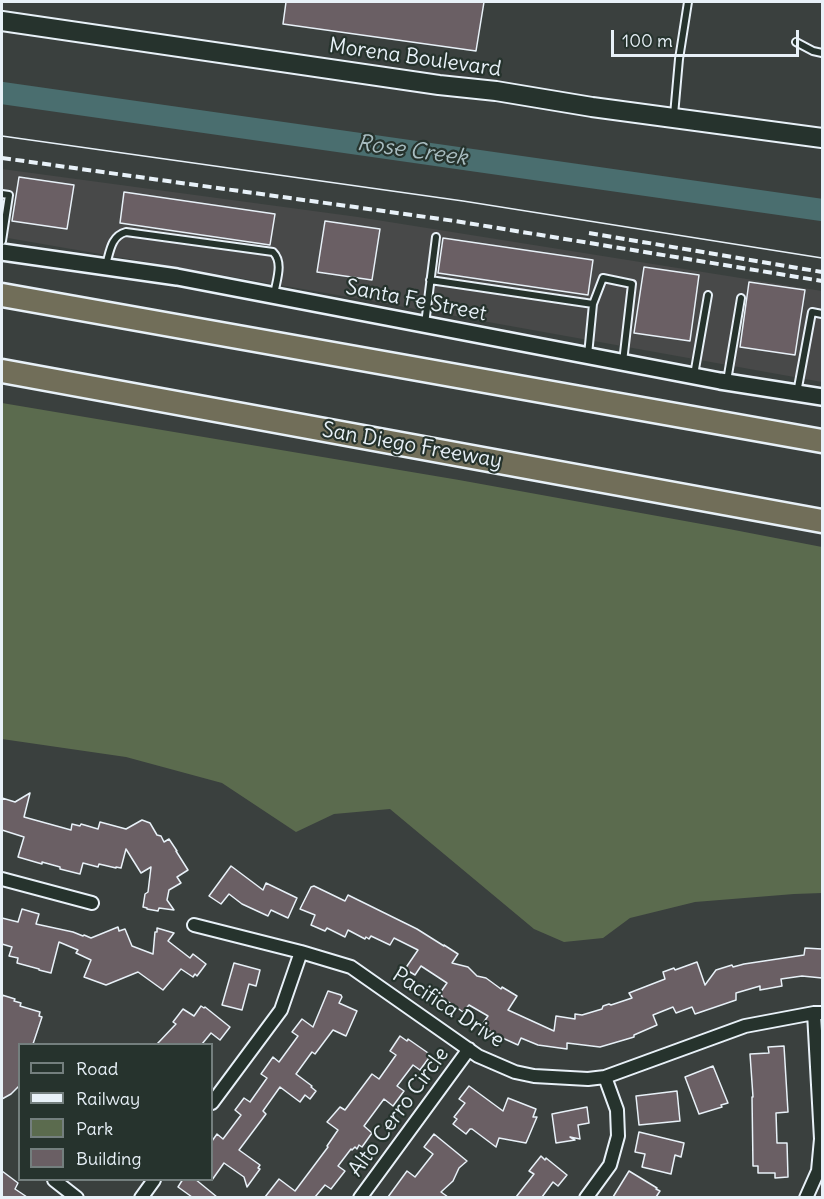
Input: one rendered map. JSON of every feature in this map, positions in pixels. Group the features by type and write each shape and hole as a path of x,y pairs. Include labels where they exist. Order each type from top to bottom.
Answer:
{"highway":[{"path":"2,295 822,441"},
{"name":"San Diego Freeway","path":"2,371 822,521"}],"main road":[{"name":"Morena Boulevard","path":"2,21 439,85 496,91 673,119 822,138"}],"street":[{"name":"Santa Fe Street","path":"2,252 177,277 726,382 822,397"},
{"path":"2,879 92,903"},
{"name":"Pacifica Drive","path":"194,925 351,967 478,1056 515,1072 534,1076 588,1079 605,1077 745,1026 818,1013"},
{"path":"213,1102 280,1010 301,952"},
{"path":"806,1197 821,1160 818,1013"},
{"name":"Alto Cerro Circle","path":"360,1197 469,1049"},
{"path":"586,1197 610,1165 618,1136 617,1110 605,1077"},
{"path":"57,1181 77,1197"},
{"path":"141,1197 153,1181"}],"lane":[{"path":"673,119 688,2"},
{"path":"796,42 822,53"},
{"path":"2,194 9,195 2,241"},
{"path":"106,266 113,240 119,234 126,232 273,252 280,264 274,296"},
{"path":"424,324 436,237"},
{"path":"588,356 593,304 603,278 632,284 623,362"},
{"path":"430,280 593,304"},
{"path":"694,376 708,295"},
{"path":"726,382 741,298"},
{"path":"797,393 812,312 822,314"}],"shaded area":[{"path":"2,169 358,217 822,291 822,382 2,237"}],"green space":[{"path":"2,403 459,480 822,547 822,893 695,902 630,918 603,938 564,942 534,929 390,809 334,814 296,832 222,783 126,757 2,739"}],"building":[{"path":"286,2 484,2 476,51 283,24"},
{"path":"19,177 74,185 67,229 12,221"},
{"path":"124,192 275,214 270,245 120,223"},
{"path":"325,221 380,229 372,280 317,272"},
{"path":"443,238 593,260 588,295 438,273"},
{"path":"644,267 699,275 690,341 634,333"},
{"path":"749,282 805,290 795,355 740,347"},
{"path":"30,793 24,817 71,830 72,824 98,829 100,822 126,829 142,820 150,823 164,842 169,839 188,870 177,877 181,883 169,890 167,900 174,910 159,908 158,911 143,907 145,894 148,892 151,867 141,873 126,849 121,868 99,864 98,867 83,863 80,874 18,857 24,837 2,830 2,798 15,802"},
{"path":"231,866 263,890 266,883 297,898 288,918 271,910 268,916 242,904 229,894 221,904 209,896"},
{"path":"314,886 345,901 348,895 444,945 458,954 452,963 468,967 477,976 486,978 501,989 502,987 517,996 508,1010 554,1031 556,1016 575,1019 575,1014 582,1015 632,998 629,993 665,979 663,972 697,962 705,985 716,970 732,965 733,967 804,955 805,948 822,949 822,978 802,976 781,979 782,986 760,990 760,986 736,993 736,1000 695,1014 692,1007 676,1013 673,1007 653,1015 657,1025 634,1037 600,1047 567,1043 567,1049 538,1045 521,1038 518,1045 481,1026 488,1016 469,1005 463,1012 443,998 440,993 447,983 421,966 415,975 405,969 418,950 394,938 390,945 371,936 365,939 348,930 345,937 327,928 325,931 311,925 315,915 300,909 311,887"},
{"path":"22,909 39,914 36,924 91,938 118,927 119,931 125,929 132,946 153,954 157,928 174,933 168,941 190,958 193,954 206,964 197,976 195,974 193,977 181,969 163,990 138,972 106,985 84,977 91,960 76,953 78,950 59,942 51,973 39,970 17,963 18,958 9,956 12,947 2,944 2,918 18,922"},
{"path":"234,963 260,970 256,986 249,984 242,1010 222,1005"},
{"path":"328,991 341,995 339,1003 357,1011 346,1036 333,1030 315,1054 312,1052 296,1074 316,1091 310,1099 305,1095 300,1102 280,1087 263,1111 266,1114 239,1150 260,1165 258,1168 260,1169 247,1187 244,1177 224,1163 213,1179 213,1140 217,1134 223,1139 241,1115 235,1110 244,1098 250,1102 267,1078 261,1074 273,1057 279,1062 298,1036 292,1032 302,1019 313,1027"},
{"path":"2,995 15,999 14,1001 21,1003 20,1006 40,1012 39,1016 42,1017 33,1043 18,1043 18,1087 2,1099"},
{"path":"201,1006 205,1007 230,1027 220,1040 211,1033 203,1043 158,1043 176,1024 173,1022 183,1009 194,1016"},
{"path":"400,1036 431,1055 420,1070 413,1065 397,1086 404,1091 393,1106 384,1099 364,1126 372,1133 362,1147 359,1145 357,1149 355,1147 351,1149 338,1166 345,1171 331,1189 325,1185 315,1197 265,1197 279,1179 295,1191 338,1130 327,1122 340,1107 345,1110 372,1074 379,1079 396,1055 390,1051"},
{"path":"784,1046 788,1112 776,1113 777,1143 787,1143 788,1177 775,1178 775,1173 758,1173 758,1166 753,1166 753,1097 750,1054 769,1053 768,1047"},
{"path":"713,1066 728,1103 699,1114 685,1077"},
{"path":"469,1086 503,1111 508,1098 536,1109 533,1117 537,1117 526,1143 499,1138 496,1147 472,1129 466,1134 453,1124 457,1119 454,1117 465,1103 459,1099"},
{"path":"677,1091 680,1121 639,1125 636,1096"},
{"path":"587,1107 589,1123 578,1125 580,1139 570,1137 575,1140 556,1143 552,1114"},
{"path":"639,1132 684,1143 681,1157 675,1155 671,1174 642,1167 645,1154 635,1152"},
{"path":"434,1134 467,1161 459,1168 453,1181 441,1192 448,1197 388,1197 407,1171 415,1177 433,1154 424,1147"},
{"path":"541,1156 567,1175 558,1186 553,1182 542,1197 516,1197 534,1174 529,1171"},
{"path":"2,1171 18,1183 15,1189 27,1197 2,1197"},
{"path":"629,1171 657,1188 660,1191 656,1197 613,1197"},
{"path":"182,1181 197,1181 217,1197 192,1197 178,1187"}],"waterway":[{"name":"Rose Creek","path":"2,93 822,210"}],"tram line":[{"path":"2,136 463,201 822,258"}],"railway":[{"path":"2,158 455,221 822,281"},
{"path":"589,233 822,272"}]}
